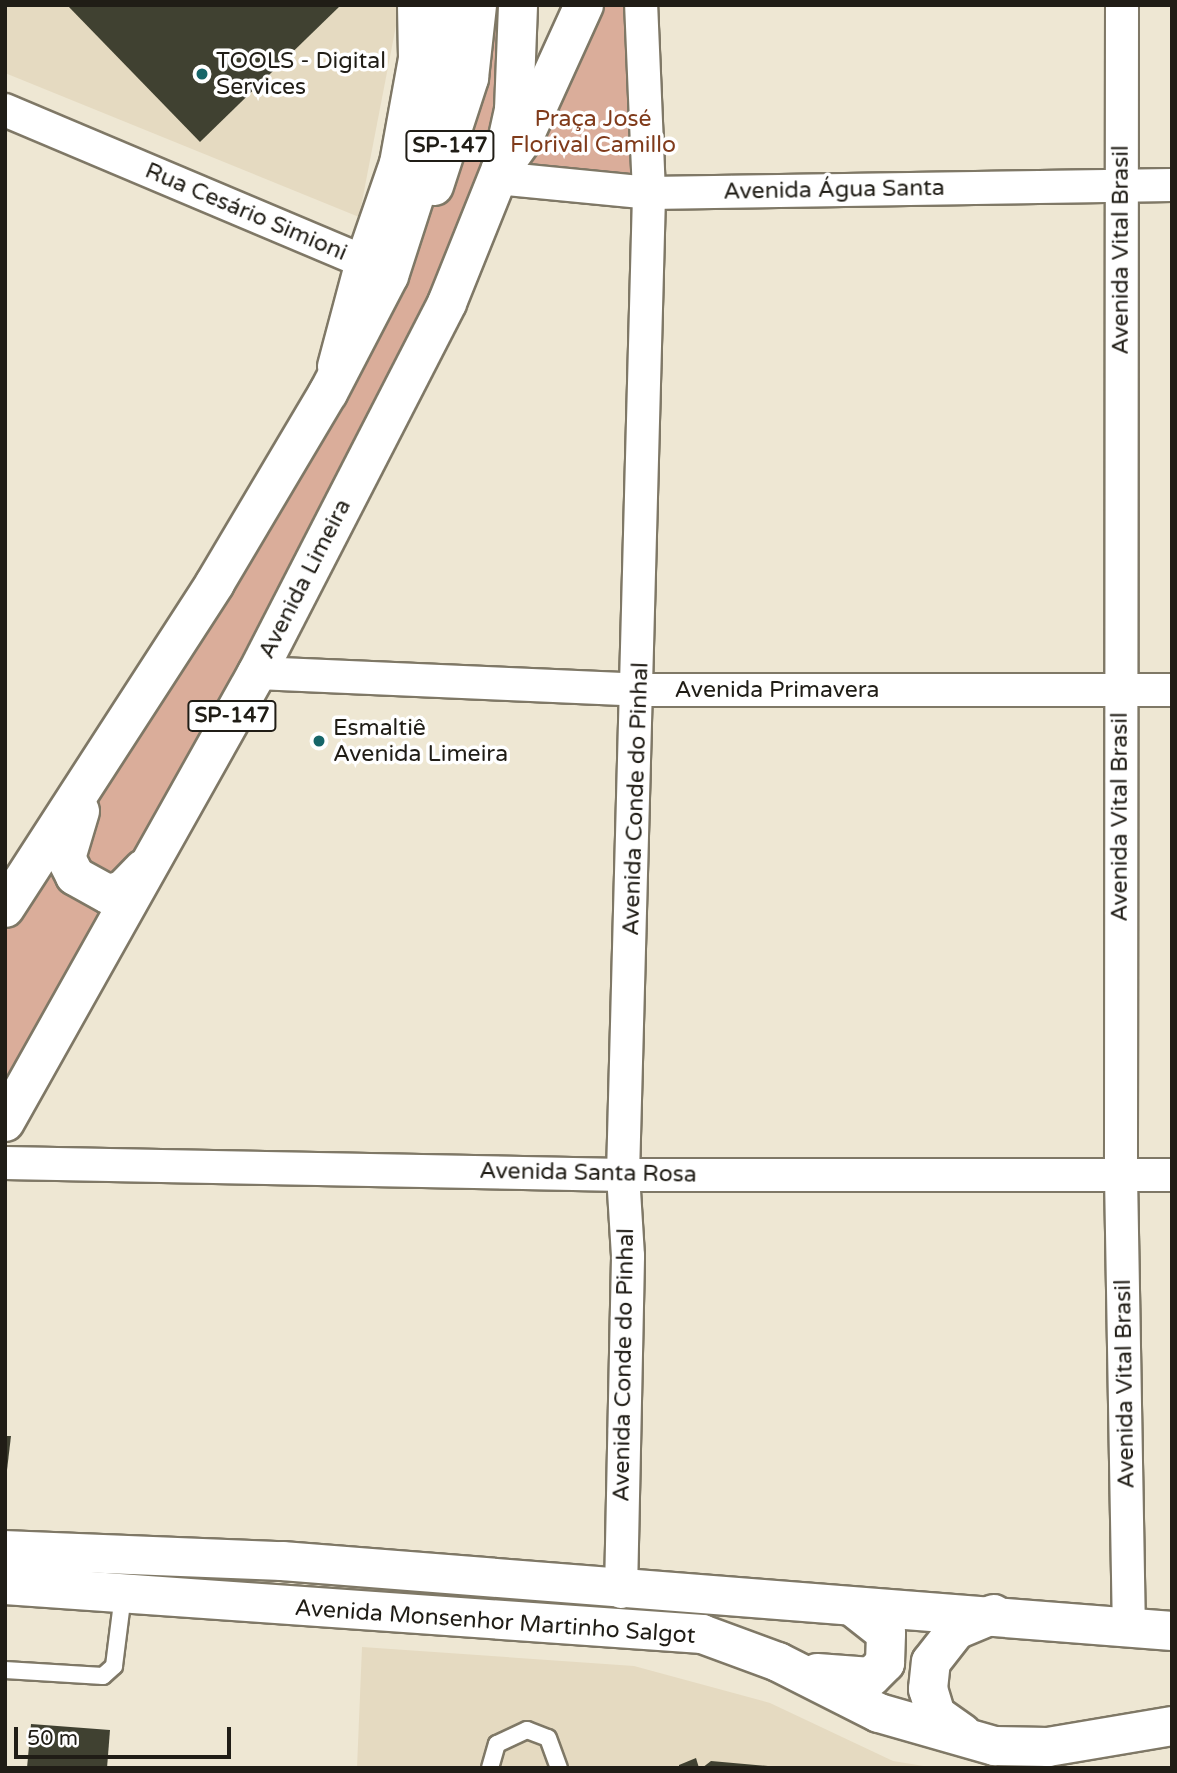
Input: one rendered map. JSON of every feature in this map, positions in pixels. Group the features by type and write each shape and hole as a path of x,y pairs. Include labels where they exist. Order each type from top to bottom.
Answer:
{"main road":[{"path":"375,268 432,143 443,85 445,5"},
{"name":"SP-147","path":"5,908 122,720 215,583 328,393 375,268 455,131 469,78 477,5"},
{"name":"Avenida Limeira","path":"5,1122 257,673 447,303 500,174 514,110 518,5"},
{"path":"500,174 523,139 584,5"},
{"path":"122,720 66,858 75,876 108,894 123,890 148,864"},
{"name":"Avenida Monsenhor Martinho Salgot","path":"5,1550 282,1561 621,1592 996,1613 1129,1629 1172,1631"},
{"path":"278,1607 282,1561"},
{"name":"Avenida Monsenhor Martinho Salgot","path":"5,1585 278,1607 702,1634 778,1662 879,1713 962,1733 995,1746 1048,1747 1172,1726"},
{"path":"778,1662 833,1677 871,1677 885,1663 886,1633 853,1607"},
{"path":"962,1733 936,1715 931,1702 931,1662 956,1630 996,1613"}],"street":[{"path":"375,268 415,58 414,5"},
{"name":"Avenida Conde do Pinhal","path":"621,1592 628,1256 622,1175 640,690 649,193 641,5"},
{"name":"Avenida Vital Brasil","path":"1122,5 1121,1175 1129,1629"},
{"name":"Rua Cesário Simioni","path":"5,110 375,268"},
{"name":"Avenida Água Santa","path":"500,174 649,193 1172,185"},
{"name":"Avenida Primavera","path":"257,673 640,690 1172,690"},
{"name":"Avenida Santa Rosa","path":"5,1163 622,1175 1172,1175"}],"lane":[{"path":"5,1670 103,1676 114,1666 123,1595"},
{"path":"490,1768 497,1744 527,1730 548,1738 559,1768"}],"shaded area":[{"path":"5,5 400,5 359,217 5,73"},
{"path":"362,1647 634,1666 770,1703 893,1761 936,1768 357,1768"}],"green space":[{"path":"477,5 518,5 501,169 5,1122 5,908 328,393"},
{"name":"Praça José Florival Camillo","path":"562,5 641,5 649,193 522,170 575,27"}],"building":[{"name":"TOOLS - Digital Services","path":"67,5 341,5 200,142"},
{"path":"5,1436 11,1436 7,1470 5,1470"},
{"path":"31,1724 110,1730 107,1768 27,1768"},
{"path":"696,1758 699,1768 679,1768 679,1765"},
{"path":"711,1761 768,1766 768,1768 702,1768"}],"place":[{"name":"TOOLS - Digital Services","path":"202,74"},
{"name":"Esmaltiê Avenida Limeira","path":"319,741"}]}
